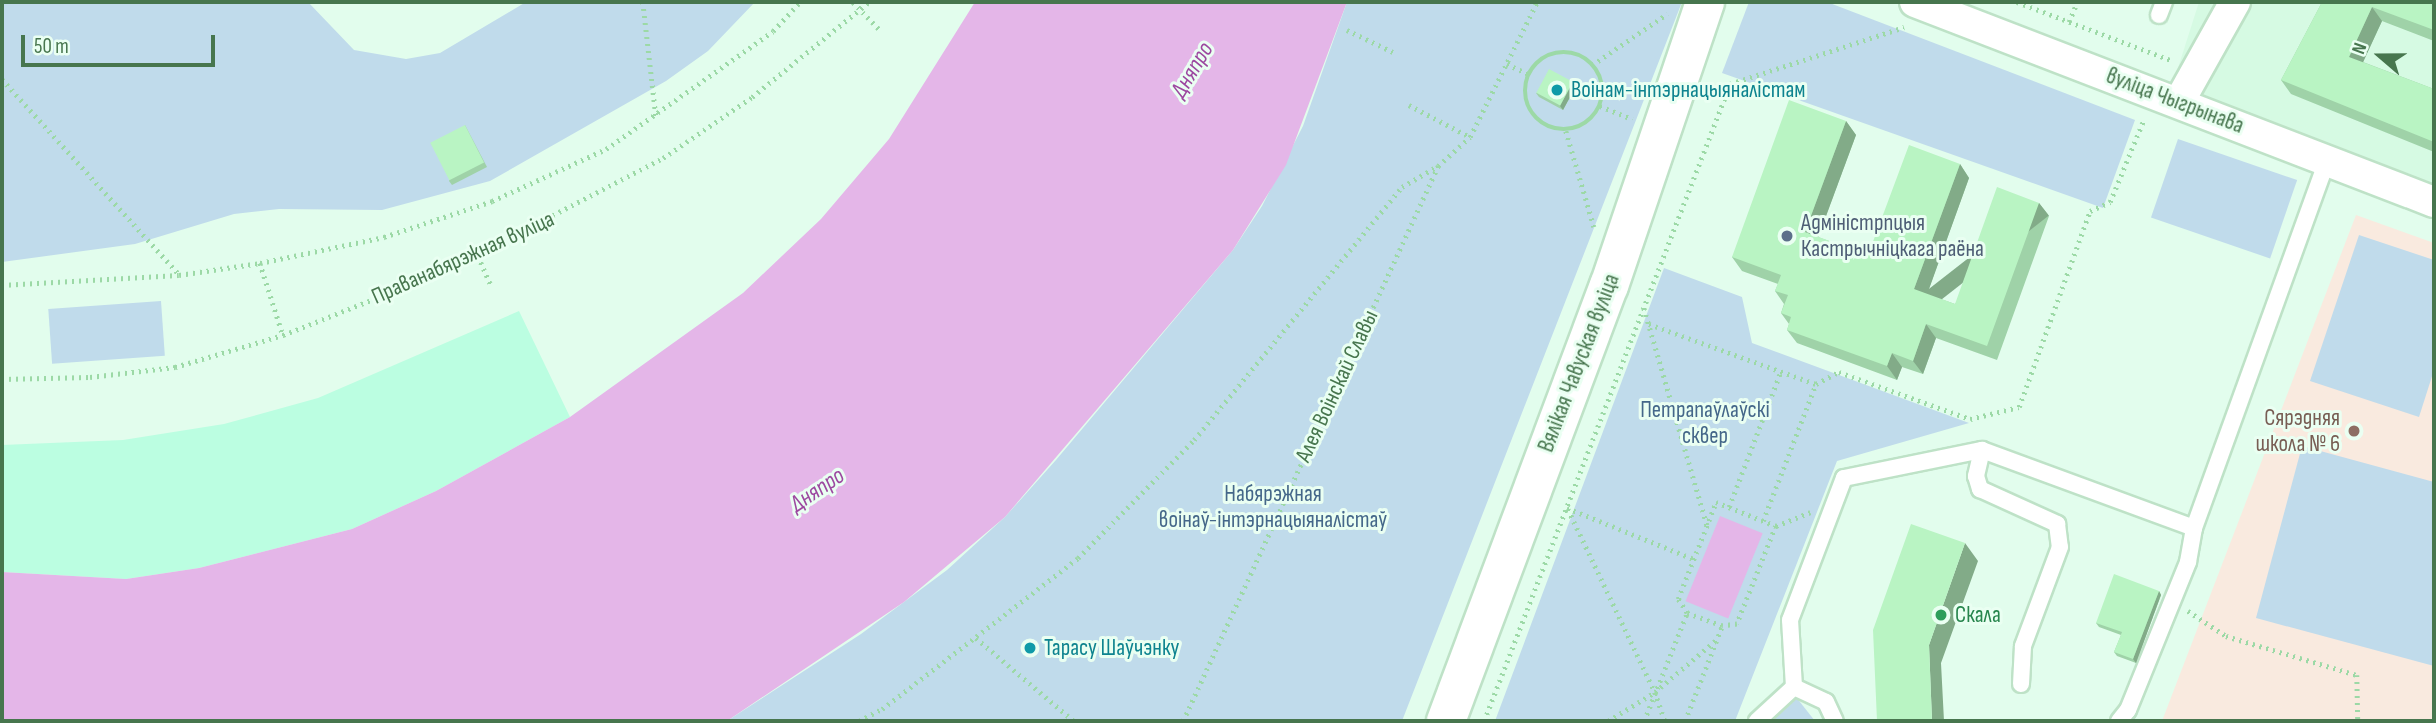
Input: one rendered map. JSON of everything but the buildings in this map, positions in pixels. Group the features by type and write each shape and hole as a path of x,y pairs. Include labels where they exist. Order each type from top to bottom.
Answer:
{"main road":[{"name":"Вялікая Чавуская вуліца","path":"1446,721 1609,286 1690,6"}],"street":[{"path":"2179,102 2235,2"},
{"name":"вуліца Чыгрынава","path":"1911,14 2179,102 2434,202"}],"lane":[{"path":"2119,721 2128,710 2188,562 2194,528 2327,161"},
{"path":"1794,687 1790,620 1844,478 1982,450 2194,528"},
{"path":"1982,450 1976,476 1980,489 2057,524 2060,547 2022,646 2021,684"},
{"path":"1756,721 1794,687"},
{"path":"1794,687 1826,702 1835,721"}],"path":[{"path":"643,2 656,116"},
{"path":"2,285 179,275 260,263 384,237 492,201 606,149 773,31 800,2"},
{"path":"853,2 880,30"},
{"name":"Праванабярэжная вуліца","path":"2,379 90,377 175,367 283,335 478,256 663,158 752,97 869,2"},
{"path":"859,721 976,638 1088,549 1194,440 1402,187 1438,166 1470,137 1537,2"},
{"path":"2017,2 2197,70"},
{"path":"2069,22 2077,2"},
{"path":"1592,65 1690,6"},
{"path":"1484,721 1730,83 1911,14"},
{"path":"1347,30 1393,52"},
{"path":"1559,51 1573,52 1592,65 1603,86 1600,106 1584,125 1566,131 1545,126 1531,114 1524,97 1528,75 1545,56 1559,51"},
{"path":"1507,64 1528,75"},
{"path":"2,79 179,275"},
{"path":"1409,105 1470,137"},
{"path":"1600,106 1644,123"},
{"path":"1763,521 1816,384 1839,372 1970,419 2019,407 2090,211 2110,202 2145,119 2132,114"},
{"name":"Алея Воінскай Славы","path":"1183,721 1438,166"},
{"path":"478,256 491,285"},
{"path":"260,263 283,335"},
{"path":"1643,307 1707,526"},
{"path":"1648,323 1816,384"},
{"path":"1729,507 1782,370"},
{"path":"1528,499 1568,508 1695,559"},
{"path":"1716,502 1776,526 1737,624 1722,626 1687,613 1678,599 1707,526 1716,502"},
{"path":"1568,508 1655,692 1665,721"},
{"path":"2172,602 2226,636 2357,674 2358,721"},
{"path":"1644,721 1687,613"},
{"path":"1685,721 1722,626"},
{"path":"976,638 1074,721"},
{"path":"1608,721 1655,692 1716,640"}],"shaded area":[{"path":"2199,2 2434,2 2434,206 2171,90"},
{"name":"Сярэдняя школа № 6","path":"2356,215 2434,243 2434,721 2162,721"}],"green space":[{"path":"2,2 308,2 354,50 406,59 440,53 526,2 755,2 708,51 666,81 490,181 382,210 279,209 234,214 135,244 2,262"},
{"name":"Набярэжная воінаў-інтэрнацыяналістаў","path":"1347,2 1682,2 1402,721 727,721 861,634 947,570 1005,517 1056,460 1233,250 1262,206 1303,126"},
{"path":"1749,2 1827,2 2135,120 2103,208 1722,73"},
{"path":"2178,139 2297,180 2270,258 2151,217"},
{"path":"2359,235 2434,260 2434,370 2419,417 2310,381"},
{"name":"Петрапаўлаўскі сквер","path":"1664,268 1742,297 1752,343 1969,423 1837,461 1735,721 1495,721"},
{"path":"161,301 165,356 52,364 48,309"},
{"path":"2302,446 2434,482 2434,666 2256,618"},
{"path":"1787,697 1796,697 1815,721 1768,721"}],"sand":[{"path":"519,311 570,417 436,491 352,529 199,568 126,579 2,572 2,445 123,440 224,424 318,398"}],"water":[{"name":"Дняпро","path":"975,2 1347,2 1286,165 1233,250 1005,517 904,602 727,721 2,721 2,572 126,579 199,568 352,529 436,491 570,417 743,293 821,219 889,139"},
{"path":"1720,516 1763,533 1728,619 1686,601"}],"place":[{"name":"Воінам-інтэрнацыяналістам","path":"1557,90"},
{"name":"Адміністрпцыя Кастрычніцкага раёна","path":"1787,236"},
{"name":"Сярэдняя школа № 6","path":"2354,431"},
{"name":"Скала","path":"1941,615"},
{"name":"Тарасу Шаўчэнку","path":"1030,648"}]}
